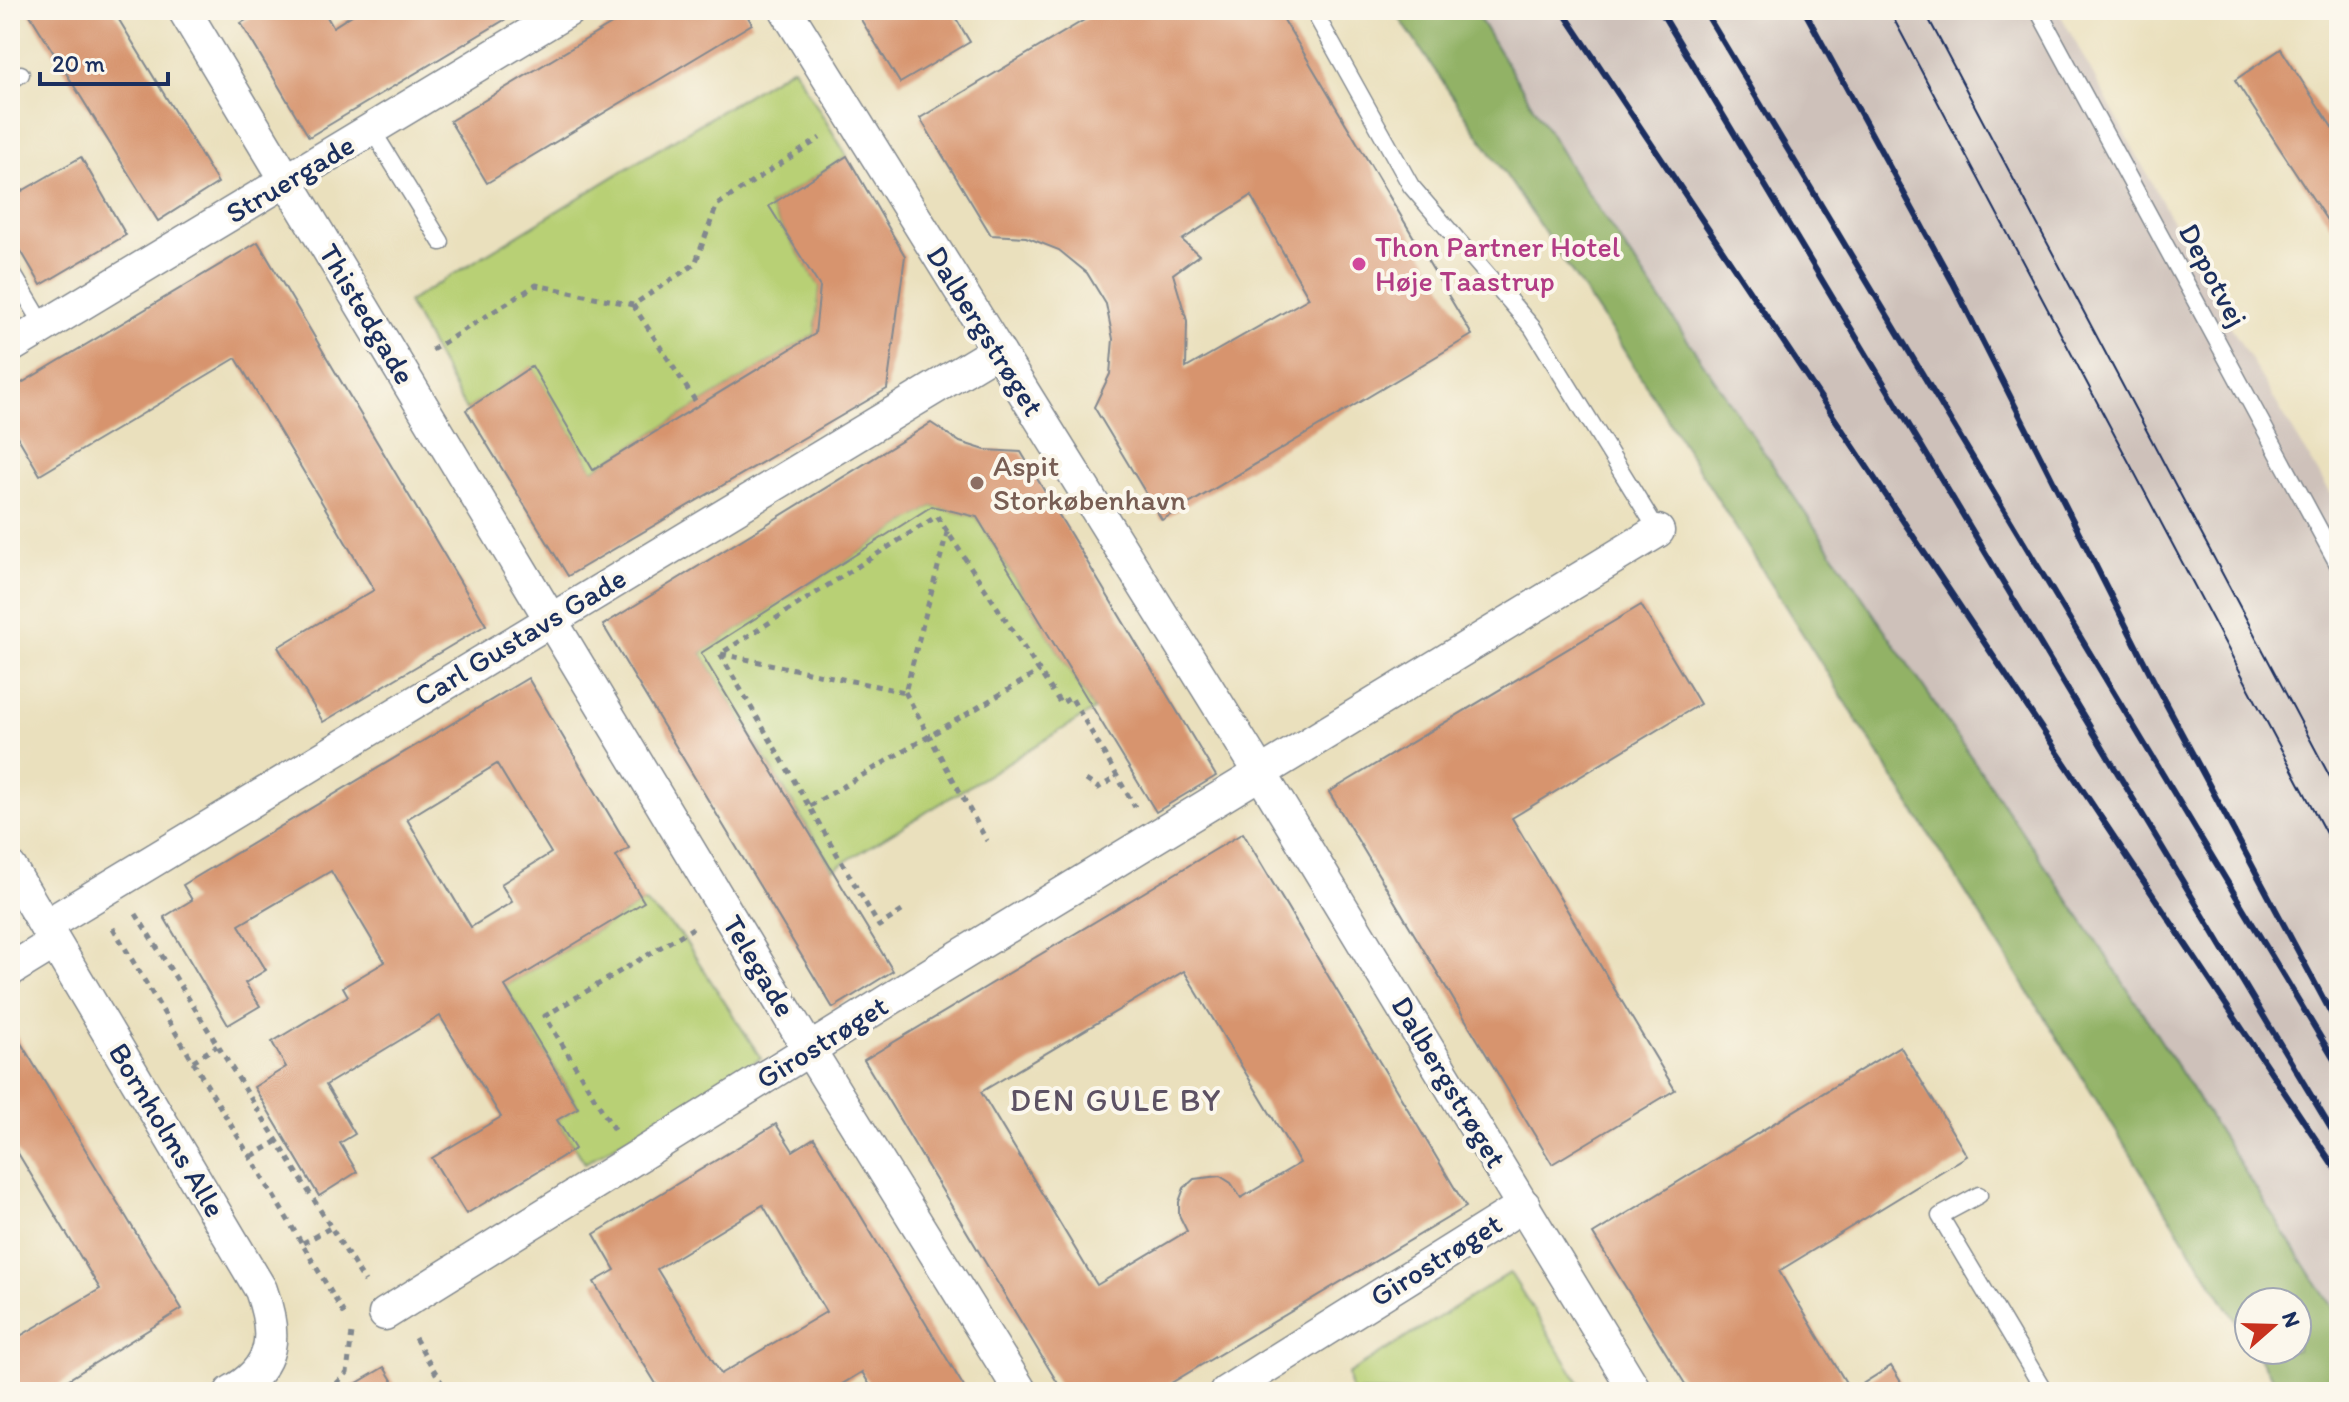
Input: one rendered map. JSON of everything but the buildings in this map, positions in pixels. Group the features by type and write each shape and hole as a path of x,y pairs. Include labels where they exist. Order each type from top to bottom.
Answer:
{"street":[{"name":"Thistedgade","path":"184,10 550,619"},
{"name":"Struergade","path":"10,347 569,10"},
{"name":"Dalbergstrøget","path":"786,10 1261,774 1636,1392"},
{"name":"Carl Gustavs Gade","path":"10,970 105,889 996,351"},
{"path":"1261,774 1658,531"},
{"name":"Telegade","path":"550,619 810,1051 1021,1392"},
{"name":"Girostrøget","path":"390,1310 1261,774"},
{"name":"Bornholms Alle","path":"10,867 261,1290 270,1316 269,1351 261,1368 247,1383 231,1392"},
{"name":"Girostrøget","path":"1226,1392 1524,1205"}],"lane":[{"path":"1313,10 1411,186 1532,327 1658,531"},
{"name":"Depotvej","path":"2038,10 2339,566"},
{"path":"372,130 441,242"},
{"path":"10,269 44,326"},
{"path":"1979,1195 1940,1216 2045,1392"}],"path":[{"path":"400,369 536,285 633,305 695,264 717,205 853,117"},
{"path":"633,305 698,405"},
{"path":"720,654 937,516 1061,704 1071,697 1154,839"},
{"path":"948,529 905,692 987,841"},
{"path":"720,654 905,692"},
{"path":"720,654 879,926 902,911"},
{"path":"810,806 1040,671"},
{"path":"1086,780 1098,788 1117,777"},
{"path":"105,889 217,1046 332,1227 447,1392"},
{"path":"105,889 193,1061 352,1327 353,1349 347,1373 328,1392"},
{"path":"631,1159 545,1016 725,909"},
{"path":"193,1061 217,1046"},
{"path":"252,1156 278,1141"},
{"path":"303,1243 332,1227"}],"shaded area":[{"path":"1474,10 2058,10 2218,305 2339,508 2339,1318 2103,951 1574,173"}],"green space":[{"path":"1394,10 1474,10 1574,173 2103,951 2339,1318 2339,1392 2281,1392 2264,1366 2313,1366 2313,1286 2233,1286 2233,1317 1618,341"},
{"path":"793,67 847,156 769,206 820,287 815,334 593,470 532,367 466,410 408,302"},
{"path":"932,506 977,517 1094,710 833,869 701,653"},
{"path":"644,902 681,935 761,1058 585,1163 557,1120 578,1107 505,986"},
{"path":"1510,1273 1585,1392 1351,1392 1348,1374"}],"tram line":[{"path":"1889,10 2339,858"},
{"path":"1924,10 2339,794"}],"railway":[{"path":"1562,10 2339,1174"},
{"path":"1660,10 2339,1142"},
{"path":"1704,10 2339,1068"},
{"path":"1804,10 1953,283 2158,689 2339,1028"}],"place":[{"name":"Thon Partner Hotel Høje Taastrup","path":"1359,264"},
{"name":"Aspit Storkøbenhavn","path":"977,483"}],"district":[{"name":"DEN GULE BY","path":"1116,1100"}]}
